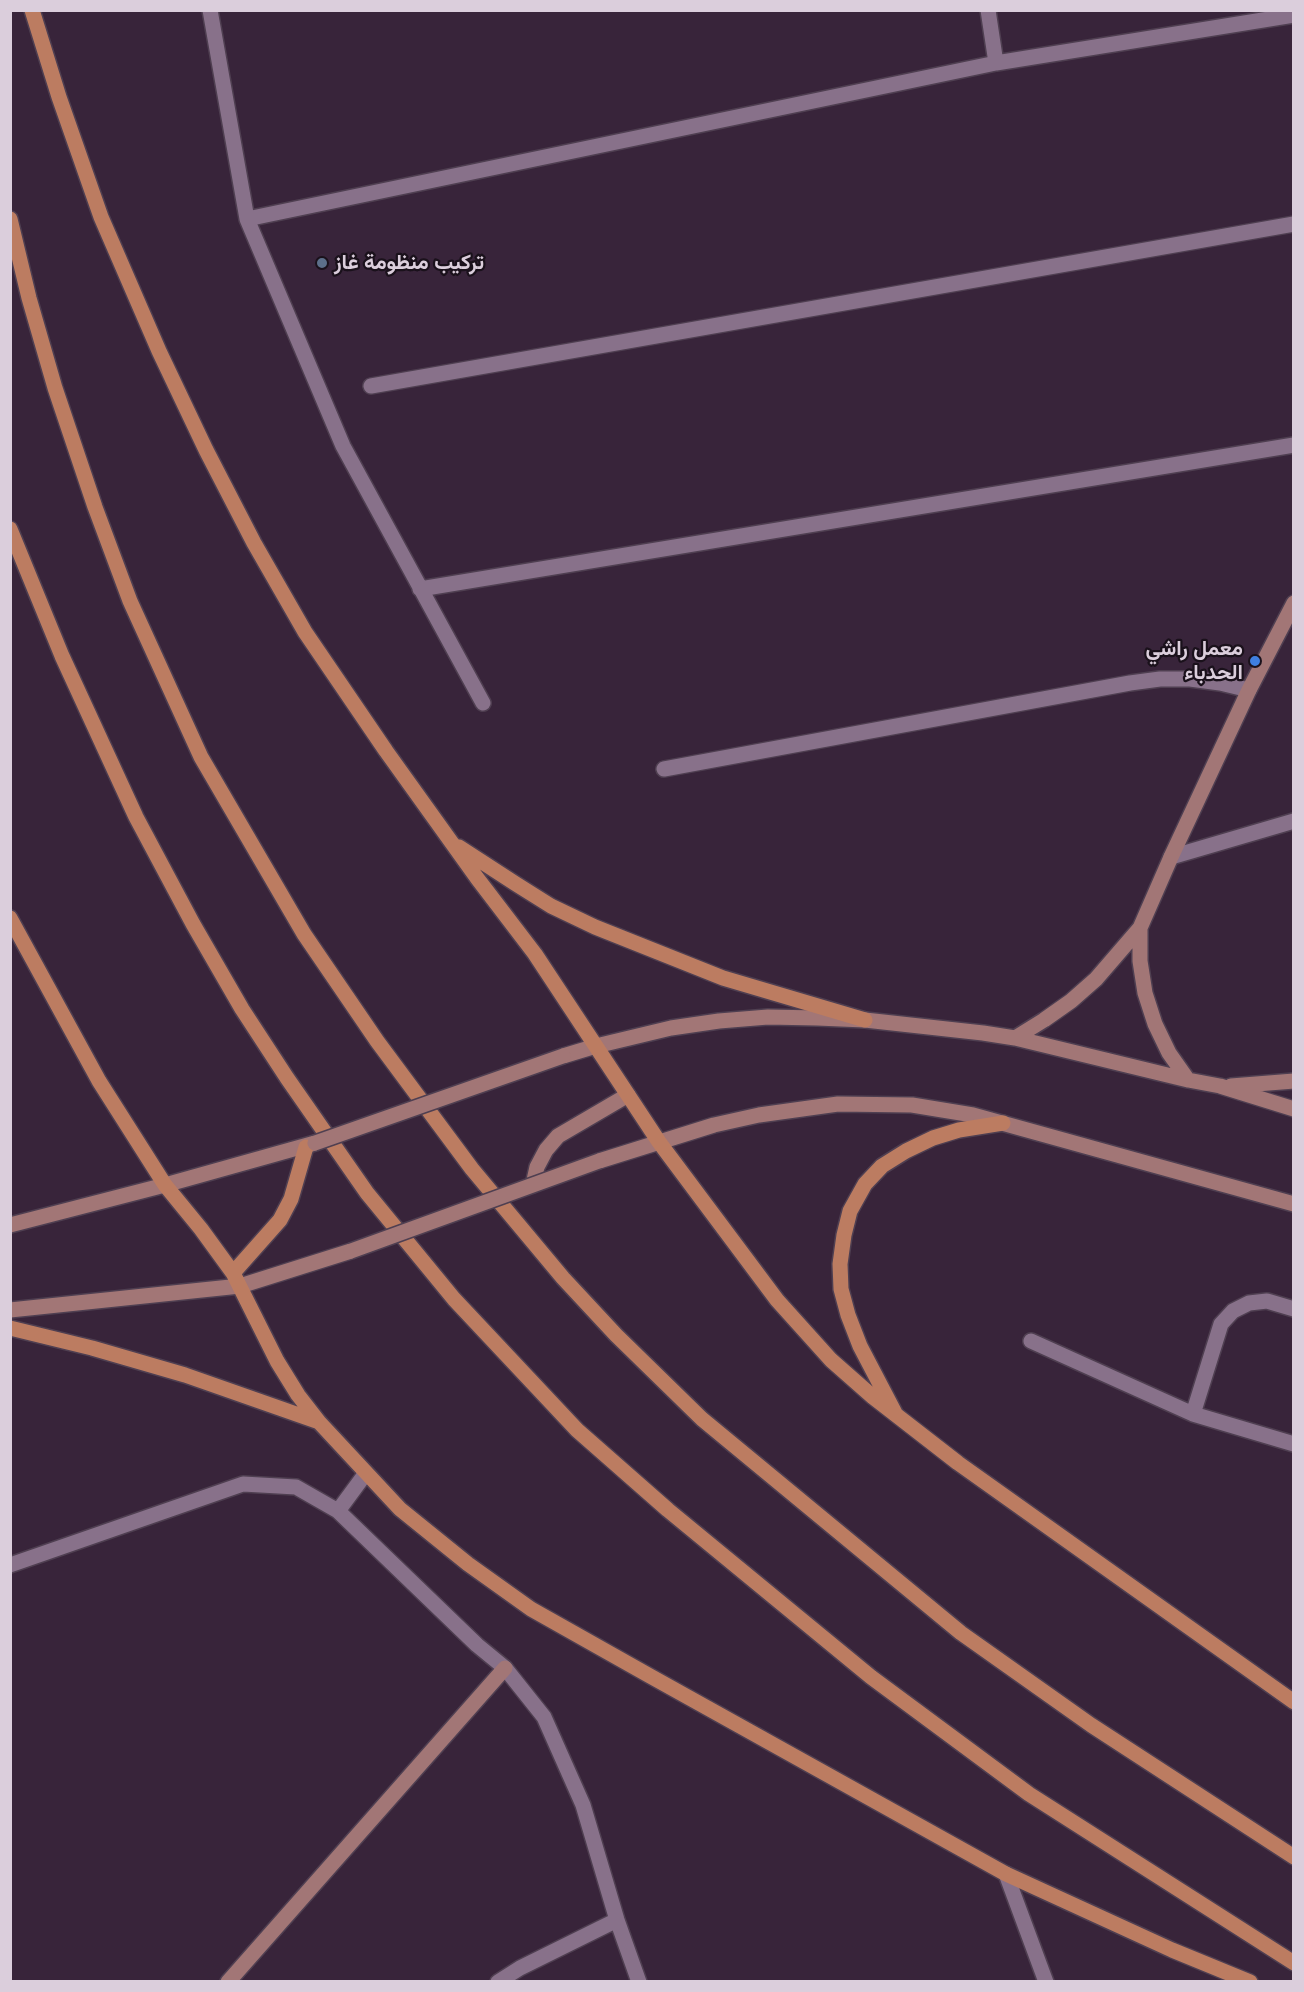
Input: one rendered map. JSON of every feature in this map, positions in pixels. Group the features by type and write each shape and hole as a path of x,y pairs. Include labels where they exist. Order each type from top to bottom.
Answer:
{"main road":[{"path":"32,10 59,97 101,217 159,351 254,543 305,632 386,751 535,954 659,1143 777,1300 831,1360 898,1418 958,1463 1293,1702"},
{"path":"10,219 32,309 95,507 130,601 201,758 304,934 377,1041 472,1169 563,1278 616,1335 702,1419 961,1634 1091,1725 1293,1857"},
{"path":"10,529 62,656 136,817 193,924 242,1009 367,1194 453,1299 577,1430 668,1510 871,1677 1029,1794 1293,1963"},
{"path":"1015,1038 1071,1001 1104,970 1140,928 1249,690 1293,603"},
{"path":"450,840 552,906 595,927 723,978 865,1020"},
{"path":"10,918 99,1081 165,1185 201,1229 237,1279 277,1360 298,1395 319,1422 400,1509 468,1564 531,1609 1006,1874 1172,1950 1250,1982"},
{"path":"1140,928 1140,961 1145,993 1155,1024 1169,1053 1188,1080"},
{"path":"10,1225 310,1145 596,1046 671,1028 719,1021 768,1017 817,1017 983,1032 1220,1086 1293,1109"},
{"path":"1220,1086 1293,1082"},
{"path":"532,1185 537,1167 546,1150 558,1136 628,1095"},
{"path":"10,1310 237,1279 351,1251 599,1161 714,1125 800,1108 838,1104 912,1105 973,1115 1293,1204"},
{"path":"898,1418 860,1346 848,1315 842,1289 840,1264 850,1210 865,1184 882,1166 906,1151 933,1138 950,1133 1003,1124"},
{"path":"237,1279 280,1220 291,1199 310,1145"},
{"path":"10,1328 167,1369 319,1422"},
{"path":"228,1982 505,1668"}],"street":[{"path":"210,10 247,219 343,446 483,703"},
{"path":"988,10 996,63"},
{"path":"247,219 996,63 1293,15"},
{"path":"370,386 1293,224"},
{"path":"420,589 1293,446"},
{"path":"664,769 1130,683 1160,679 1190,679 1249,690"},
{"path":"1171,857 1293,821"},
{"path":"1193,1414 1221,1324 1233,1311 1249,1303 1267,1301 1293,1310"},
{"path":"1031,1341 1193,1414 1293,1444"},
{"path":"338,1511 366,1473"},
{"path":"10,1565 243,1484 296,1487 338,1511 477,1645 505,1668 544,1718 583,1805 617,1920 639,1982"},
{"path":"1006,1874 1046,1982"},
{"path":"498,1982 520,1968 617,1920"}],"place":[{"name":"تركيب منظومة غاز","path":"322,263"},
{"name":"معمل راشي الحدباء","path":"1255,661"}]}
